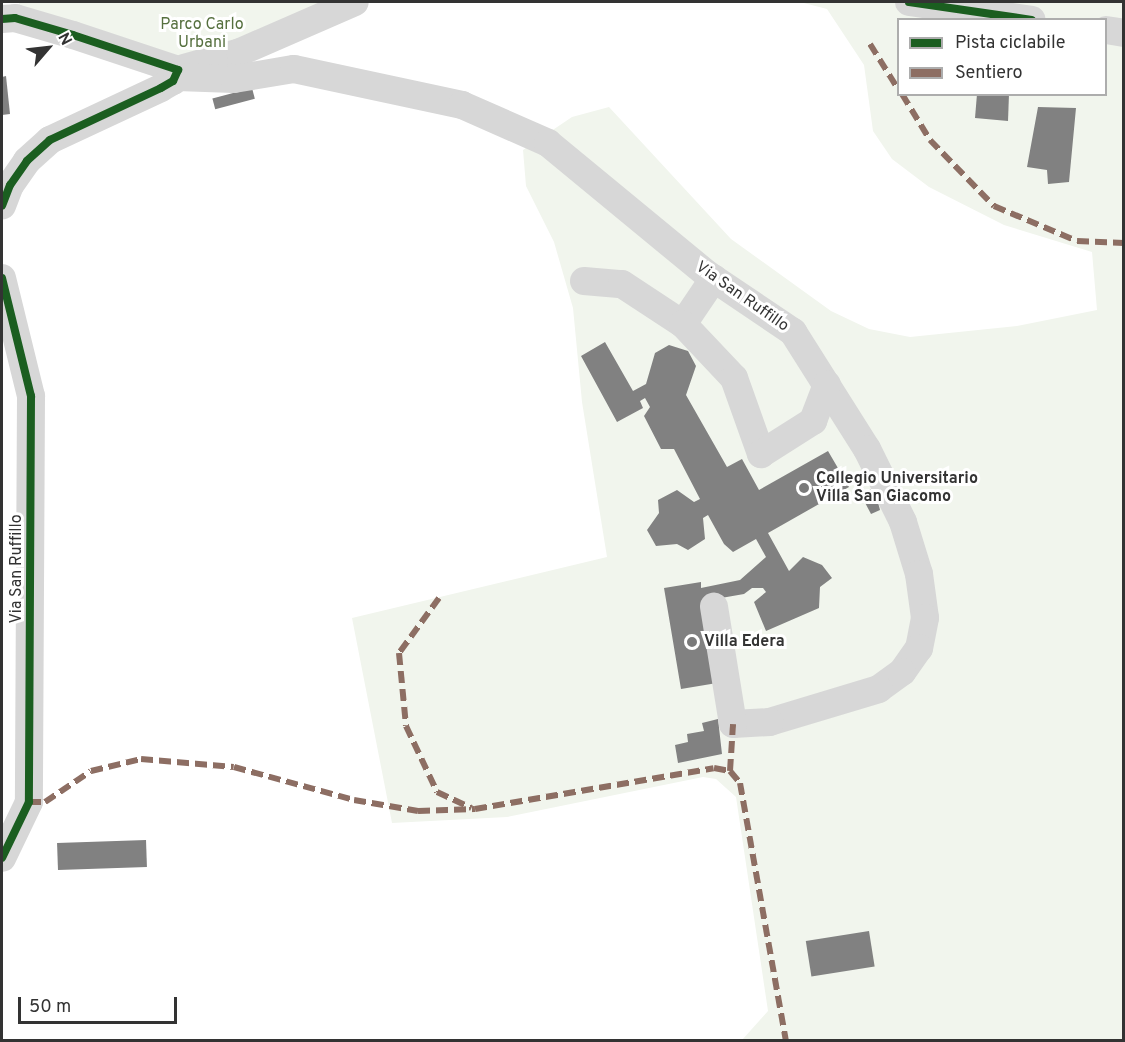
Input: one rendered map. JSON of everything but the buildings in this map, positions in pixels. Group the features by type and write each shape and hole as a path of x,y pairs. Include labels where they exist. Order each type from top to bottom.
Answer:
{"street":[{"path":"2,206 10,185 27,161 50,140 161,88 177,73 240,52 355,2"},
{"path":"909,2 1018,18"},
{"name":"Via San Ruffillo","path":"2,19 15,18 63,32 177,73 234,79 294,69 462,105 548,143 714,278 793,332 867,449 903,522 920,574 925,618 919,648 902,672 879,689 770,722 733,724 714,607"},
{"path":"1107,30 1124,33"},
{"name":"Via San Ruffillo","path":"2,278 31,408 29,802 2,858"},
{"path":"683,324 714,278"},
{"path":"584,281 622,284 683,324 734,378 761,454 813,421 828,384"}],"green space":[{"name":"Parco Carlo Urbani","path":"19,2 355,2 206,70 20,10"},
{"path":"800,2 1123,2 1123,1040 742,1040 768,1011 736,797 716,779 703,777 507,817 392,823 352,618 607,557 582,402 573,308 554,242 526,186 523,150 572,117 609,107 731,239 831,311 869,329 910,337 1017,326 1097,310 1092,252 1004,225 929,187 892,159 873,131 864,65 827,9"}],"marked path":[{"path":"870,44 897,87"},
{"path":"903,96 930,140 994,206 1077,241 1124,243"},
{"path":"439,598 399,653 406,726 437,792 472,808"},
{"path":"730,771 733,724"},
{"path":"29,802 45,802 91,771 141,759 234,767 354,800 418,811 475,809 714,768 730,771 740,783 786,1040"}],"cycle path":[{"path":"909,2 1018,18"},
{"path":"2,19 15,18 178,70 173,81 161,88 50,140 27,161 10,185 2,206"},
{"path":"2,278 31,396 29,802 2,858"}],"place":[{"name":"Collegio Universitario Villa San Giacomo","path":"804,488"},
{"name":"Villa Edera","path":"692,642"}]}
